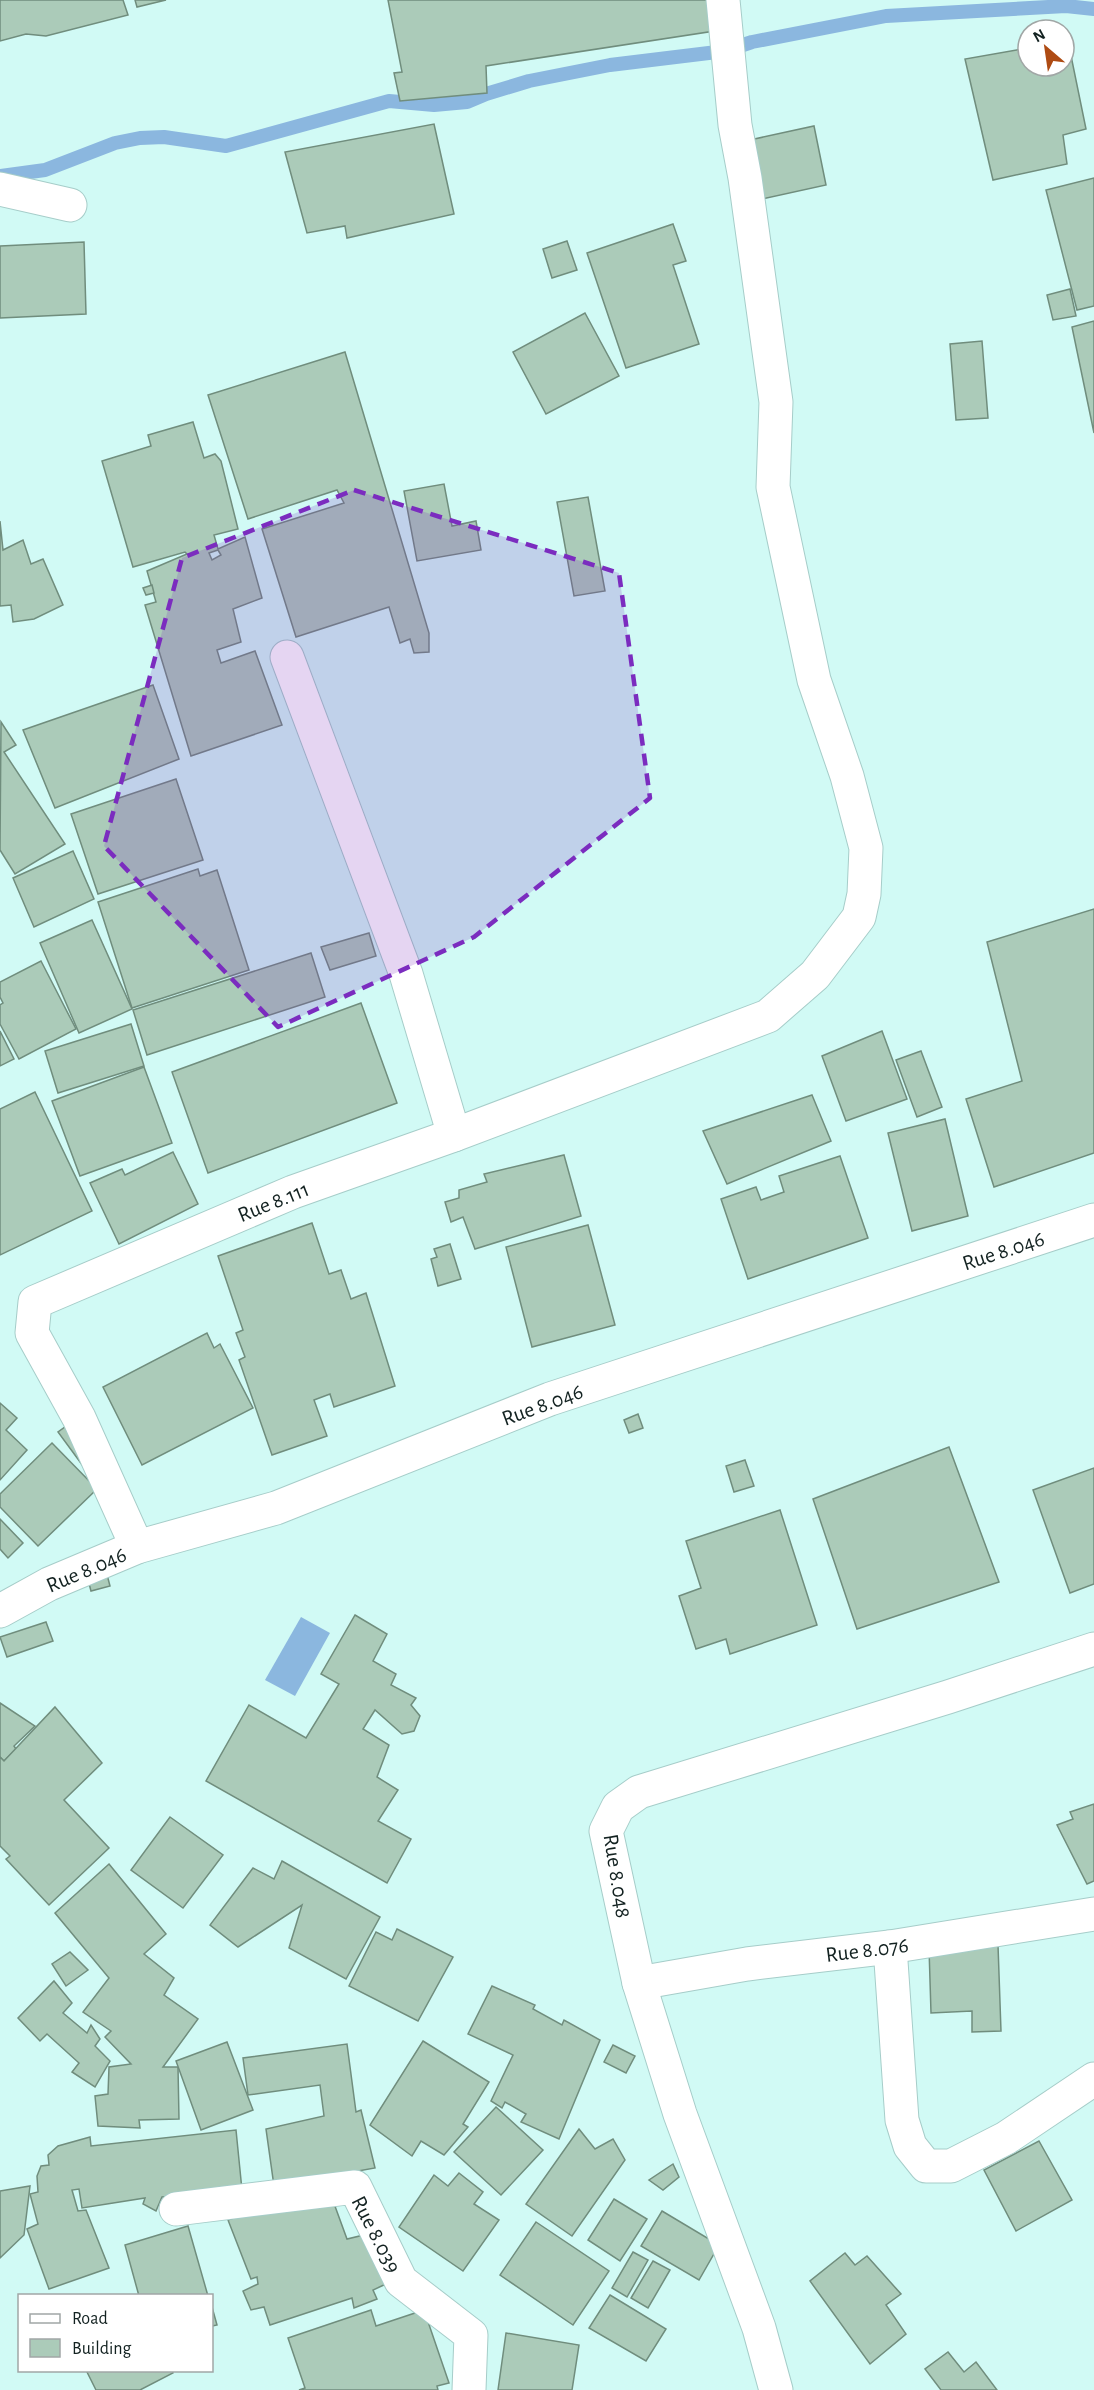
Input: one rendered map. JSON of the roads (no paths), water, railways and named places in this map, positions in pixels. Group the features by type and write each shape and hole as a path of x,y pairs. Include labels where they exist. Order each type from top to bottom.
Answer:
{"street":[{"name":"Rue 8.111","path":"137,1547 79,1418 32,1333 35,1302 293,1192 454,1135 768,1016 815,975 858,917 864,894 866,848 847,776 814,680 773,487 776,402 745,178 735,125 723,0"},
{"path":"0,189 70,205"},
{"path":"287,657 406,974 454,1135"},
{"name":"Rue 8.046","path":"0,1611 49,1584 137,1547 276,1508 550,1399 1094,1220"},
{"name":"Rue 8.048","path":"776,2390 759,2328 680,2114 639,1983 606,1831 618,1807 639,1792 937,1701 1094,1649"},
{"name":"Rue 8.076","path":"639,1983 747,1964 890,1947 1094,1914"},
{"path":"890,1947 902,2120 910,2146 926,2166 951,2166 1006,2138 1094,2079"},
{"name":"Rue 8.039","path":"176,2209 355,2187 401,2281 471,2336 469,2390"}],"water":[{"path":"301,1617 330,1633 295,1696 265,1680"}],"waterway":[{"path":"728,50 752,42 886,16 1066,6 1094,9"},
{"path":"0,176 45,170 115,143 140,138 164,137 226,146 389,101 434,105 467,102 529,81 610,65 717,52"}]}
